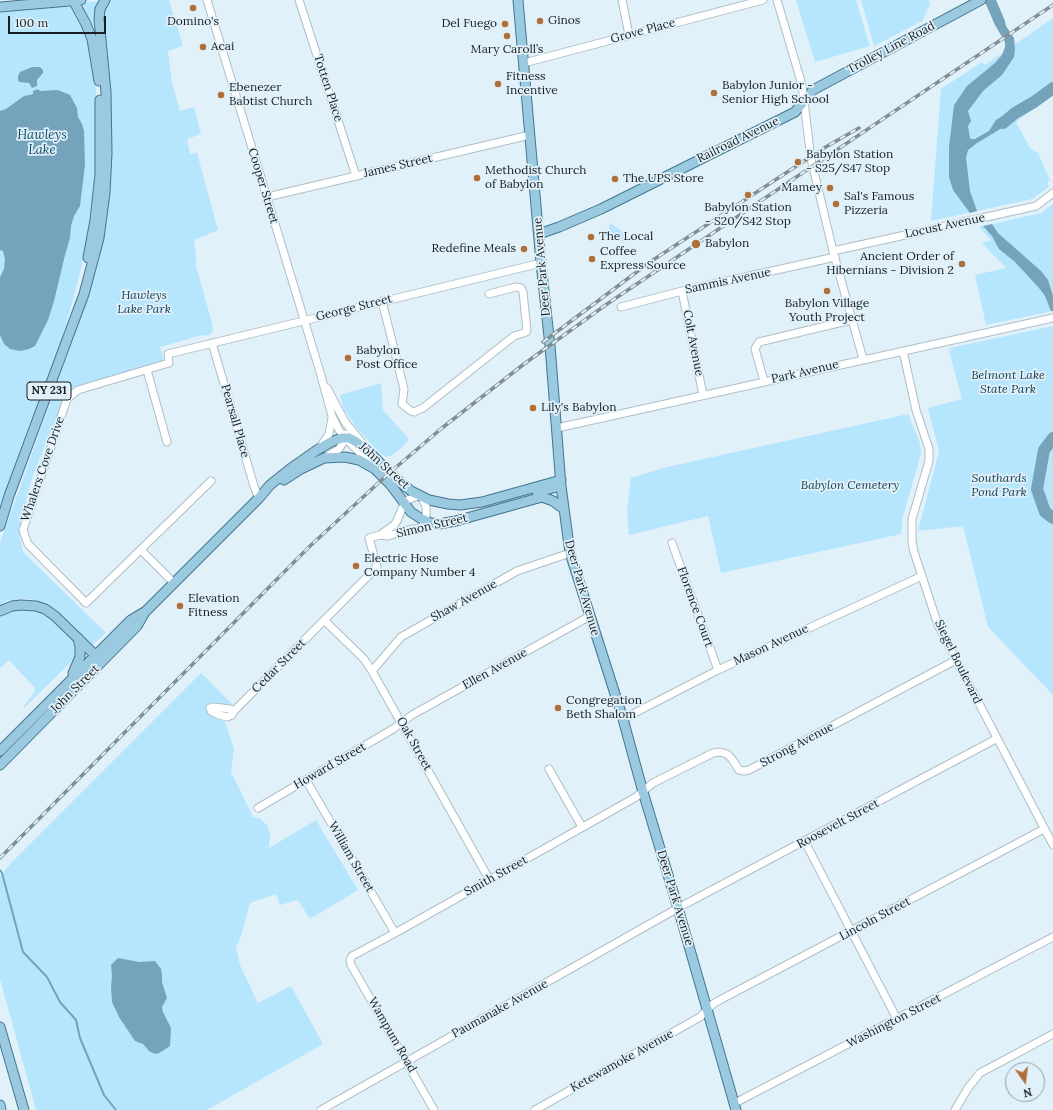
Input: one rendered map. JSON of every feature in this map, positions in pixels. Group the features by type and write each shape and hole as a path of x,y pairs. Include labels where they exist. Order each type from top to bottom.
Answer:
{"main road":[{"path":"0,7 76,0 94,45 99,90 101,128 100,174 95,220 86,271 73,324"},
{"path":"73,324 84,294 95,255 104,205 107,158 107,121 99,15 100,8 105,0"},
{"name":"Deer Park Avenue","path":"518,0 561,483 570,553 623,719 643,792 736,1107"},
{"name":"Trolley Line Road","path":"804,101 813,90 981,0"},
{"name":"Railroad Avenue","path":"539,234 601,209 795,112 804,101"},
{"name":"NY 231","path":"0,526 9,496 73,324"},
{"name":"John Street","path":"0,765 137,626 146,611 259,498 270,485 317,450 335,440 345,438 355,441 406,487 422,496"},
{"name":"John Street","path":"259,498 294,474 324,458 350,457 375,469"},
{"name":"Cooper Street","path":"375,469 390,484 404,503 423,524 439,524"},
{"name":"Simon Street","path":"422,496 437,502 460,505 482,502 561,483"},
{"name":"Simon Street","path":"495,510 510,502 561,483"},
{"name":"Simon Street","path":"439,524 456,522 542,497 553,500 564,509"},
{"path":"0,612 12,606 21,605 40,607 55,616 96,655 102,656 110,654"},
{"name":"John Street","path":"0,751 131,620 146,611"},
{"path":"60,690 75,671 78,663 81,650 78,638"},
{"path":"0,1027 24,1110"},
{"path":"0,1105 2,1110"}],"street":[{"name":"Cooper Street","path":"207,0 332,416 345,438 369,461 375,469"},
{"name":"Totten Place","path":"299,0 356,176"},
{"path":"622,0 629,35"},
{"name":"Grove Place","path":"524,62 763,0"},
{"path":"777,0 802,85 811,159 851,320 863,359"},
{"name":"James Street","path":"266,197 530,135"},
{"name":"Locust Avenue","path":"834,254 1036,206 1053,193"},
{"name":"Sammis Avenue","path":"621,307 834,254"},
{"name":"George Street","path":"168,354 541,263"},
{"path":"382,301 404,389 402,404 414,412 423,408 514,336 524,333 527,330 521,288 516,287 489,294"},
{"name":"Colt Avenue","path":"682,291 703,395"},
{"name":"Park Avenue","path":"556,428 1052,318"},
{"path":"764,381 755,349 759,342 851,320"},
{"name":"Pearsall Place","path":"212,343 254,486 259,498"},
{"name":"Siegel Boulevard","path":"903,351 916,410 929,449 929,461 912,519 912,540 922,576 938,625 996,739 1053,845"},
{"name":"Whalers Cove Drive","path":"168,354 169,363 78,390 67,399 23,530 28,544 86,603 211,481"},
{"path":"146,370 167,442"},
{"name":"Cooper Street","path":"320,372 334,403 345,422 371,454"},
{"name":"John Street","path":"317,450 326,441 330,434 332,416"},
{"name":"John Street","path":"324,458 339,449 345,438 345,422"},
{"path":"380,535 394,525 404,503 410,498 422,496 426,506 423,524"},
{"name":"Simon Street","path":"324,620 377,568 369,538 380,535 388,536 423,524"},
{"name":"Florence Court","path":"672,543 718,670"},
{"path":"141,550 174,583"},
{"name":"Shaw Avenue","path":"372,671 400,636 517,571 570,553"},
{"name":"Mason Avenue","path":"623,719 718,670 922,576"},
{"name":"Ellen Avenue","path":"402,723 412,715 590,616"},
{"name":"Oak Street","path":"324,620 364,659 372,671 489,880"},
{"name":"Cedar Street","path":"234,711 324,620"},
{"name":"Strong Avenue","path":"643,792 653,783 713,753 720,752 727,754 739,770 744,772 750,770 956,660"},
{"name":"Howard Street","path":"258,808 402,723"},
{"name":"Roosevelt Street","path":"678,908 805,842 996,739"},
{"path":"549,769 582,827"},
{"name":"William Street","path":"306,780 395,933"},
{"name":"Smith Street","path":"350,960 352,956 643,792"},
{"name":"Lincoln Street","path":"708,1010 718,1001 1044,829"},
{"path":"805,842 897,1019"},
{"name":"Paumanake Avenue","path":"321,1110 678,908"},
{"name":"Washington Street","path":"736,1107 897,1019 1053,937"},
{"name":"Wampum Road","path":"350,960 434,1110"},
{"name":"Ketewamoke Avenue","path":"535,1110 700,1017 708,1010"},
{"path":"956,1110 968,1088 980,1073 1053,1034"}],"green space":[{"name":"Hawleys Lake Park","path":"110,0 169,0 183,46 168,51 172,82 180,111 194,107 201,134 187,139 190,154 197,153 218,230 194,240 196,266 212,323 213,332 208,336 202,335 160,347 164,362 68,389 33,475 22,515 20,537 23,552 106,633 90,647 48,605 31,599 8,600 0,605 0,543 83,312 100,255 108,203 112,152 111,104 102,14 106,4 111,3"},
{"path":"796,0 856,0 870,46 815,62"},
{"path":"861,0 929,0 930,4 922,21 874,46"},
{"path":"98,1 95,9 95,26 93,26 83,7 84,5 81,3"},
{"path":"72,7 84,26 93,59 96,92 97,143 94,186 87,242 62,338 21,446 0,507 0,12 37,8"},
{"path":"1053,18 1053,94 1016,122 1030,148 1038,153 1050,180 1047,182 1049,187 1032,199 931,221 941,89 982,62 985,65 1015,44 1015,41 1017,43"},
{"path":"1053,204 1053,311 986,325 975,275 1006,268 982,243 991,240 979,227 1041,213"},
{"path":"611,223 629,239 622,243 620,239 611,242 609,226"},
{"name":"Southards Pond Park","path":"1053,326 1053,695 988,627 963,526 918,531 939,451 928,408 962,399 948,348 952,354 950,348"},
{"path":"381,383 383,410 408,438 407,442 399,450 393,455 386,457 380,453 359,431 344,410 340,395"},
{"name":"Babylon Cemetery","path":"908,414 920,443 921,454 903,516 901,534 721,573 708,516 629,535 627,510 631,478 663,468"},
{"path":"34,608 45,613 61,625 72,637 77,647 76,657 24,708 34,693 35,688 9,660 0,668 0,613 6,610"},
{"path":"201,673 232,704 217,718 225,722 234,749 231,772 253,817 259,818 267,825 270,835 269,848 316,820 358,890 310,919 298,900 280,905 276,894 250,903 241,936 236,948 240,965 258,1003 291,986 323,1044 207,1110 36,1110 0,979 0,876 11,863"}],"water":[{"path":"984,0 996,0 1006,26 1014,38 1015,50 1014,57 1002,75 983,91 968,111 971,121 968,126 970,138 975,139 989,131 996,120 1001,117 1015,113 1002,128 968,150 966,158 970,191 977,211 970,213 953,190 949,177 949,147 954,105 967,86 995,63 1002,55 1005,47 1005,42 995,25"},
{"path":"32,67 40,67 43,70 43,73 37,80 37,86 32,88 29,83 19,82 18,76 20,72"},
{"name":"Hawleys Lake","path":"38,89 40,91 58,90 70,95 77,108 78,117 84,131 85,165 80,206 74,216 71,226 70,238 48,320 35,346 20,351 10,349 4,344 0,335 0,277 4,269 5,259 3,251 0,250 0,111 6,109 24,96 33,94 33,91"},
{"path":"992,224 998,233 1041,271 1048,280 1053,296 1053,311 1051,311 1045,296 1039,288 1015,262 999,249 992,236 983,226"},
{"path":"118,958 139,962 155,961 161,969 162,982 167,998 162,1007 171,1028 170,1046 159,1053 155,1054 149,1051 143,1044 135,1041 119,1017 112,1002 111,965"}],"waterway":[{"path":"1003,123 1015,113 1034,102 1053,88"},
{"path":"1053,438 1044,450 1037,489 1045,512 1053,518"},
{"path":"0,870 23,952 47,977 60,1002 76,1020 80,1038 104,1095 116,1110"}],"railway":[{"path":"0,858 309,547 387,475 442,428 524,364 607,304 1053,5"},
{"path":"543,342 650,262 824,148 859,128"}],"place":[{"name":"Domino's","path":"193,8"},
{"name":"Ginos","path":"540,21"},
{"name":"Del Fuego","path":"505,24"},
{"name":"Mary Caroll’s","path":"507,36"},
{"name":"Acai","path":"203,47"},
{"name":"Fitness Incentive","path":"498,84"},
{"name":"Babylon Junior - Senior High School","path":"714,93"},
{"name":"Ebenezer Babtist Church","path":"221,95"},
{"name":"Babylon Station - S25/S47 Stop","path":"798,162"},
{"name":"Methodist Church of Babylon","path":"477,178"},
{"name":"The UPS Store","path":"615,179"},
{"name":"Mamey","path":"830,188"},
{"name":"Babylon Station - S20/S42 Stop","path":"748,195"},
{"name":"Sal's Famous Pizzeria","path":"836,204"},
{"name":"The Local","path":"591,237"},
{"name":"Babylon","path":"696,244"},
{"name":"Redefine Meals","path":"524,249"},
{"name":"Coffee Express Source","path":"592,259"},
{"name":"Ancient Order of Hibernians - Division 2","path":"962,264"},
{"name":"Babylon Village Youth Project","path":"827,291"},
{"name":"Babylon Post Office","path":"348,358"},
{"name":"Lily's Babylon","path":"533,408"},
{"name":"Electric Hose Company Number 4","path":"356,566"},
{"name":"Elevation Fitness","path":"180,606"},
{"name":"Congregation Beth Shalom","path":"558,708"}],"park label":[{"name":"Belmont Lake State Park","path":"1008,383"}]}
